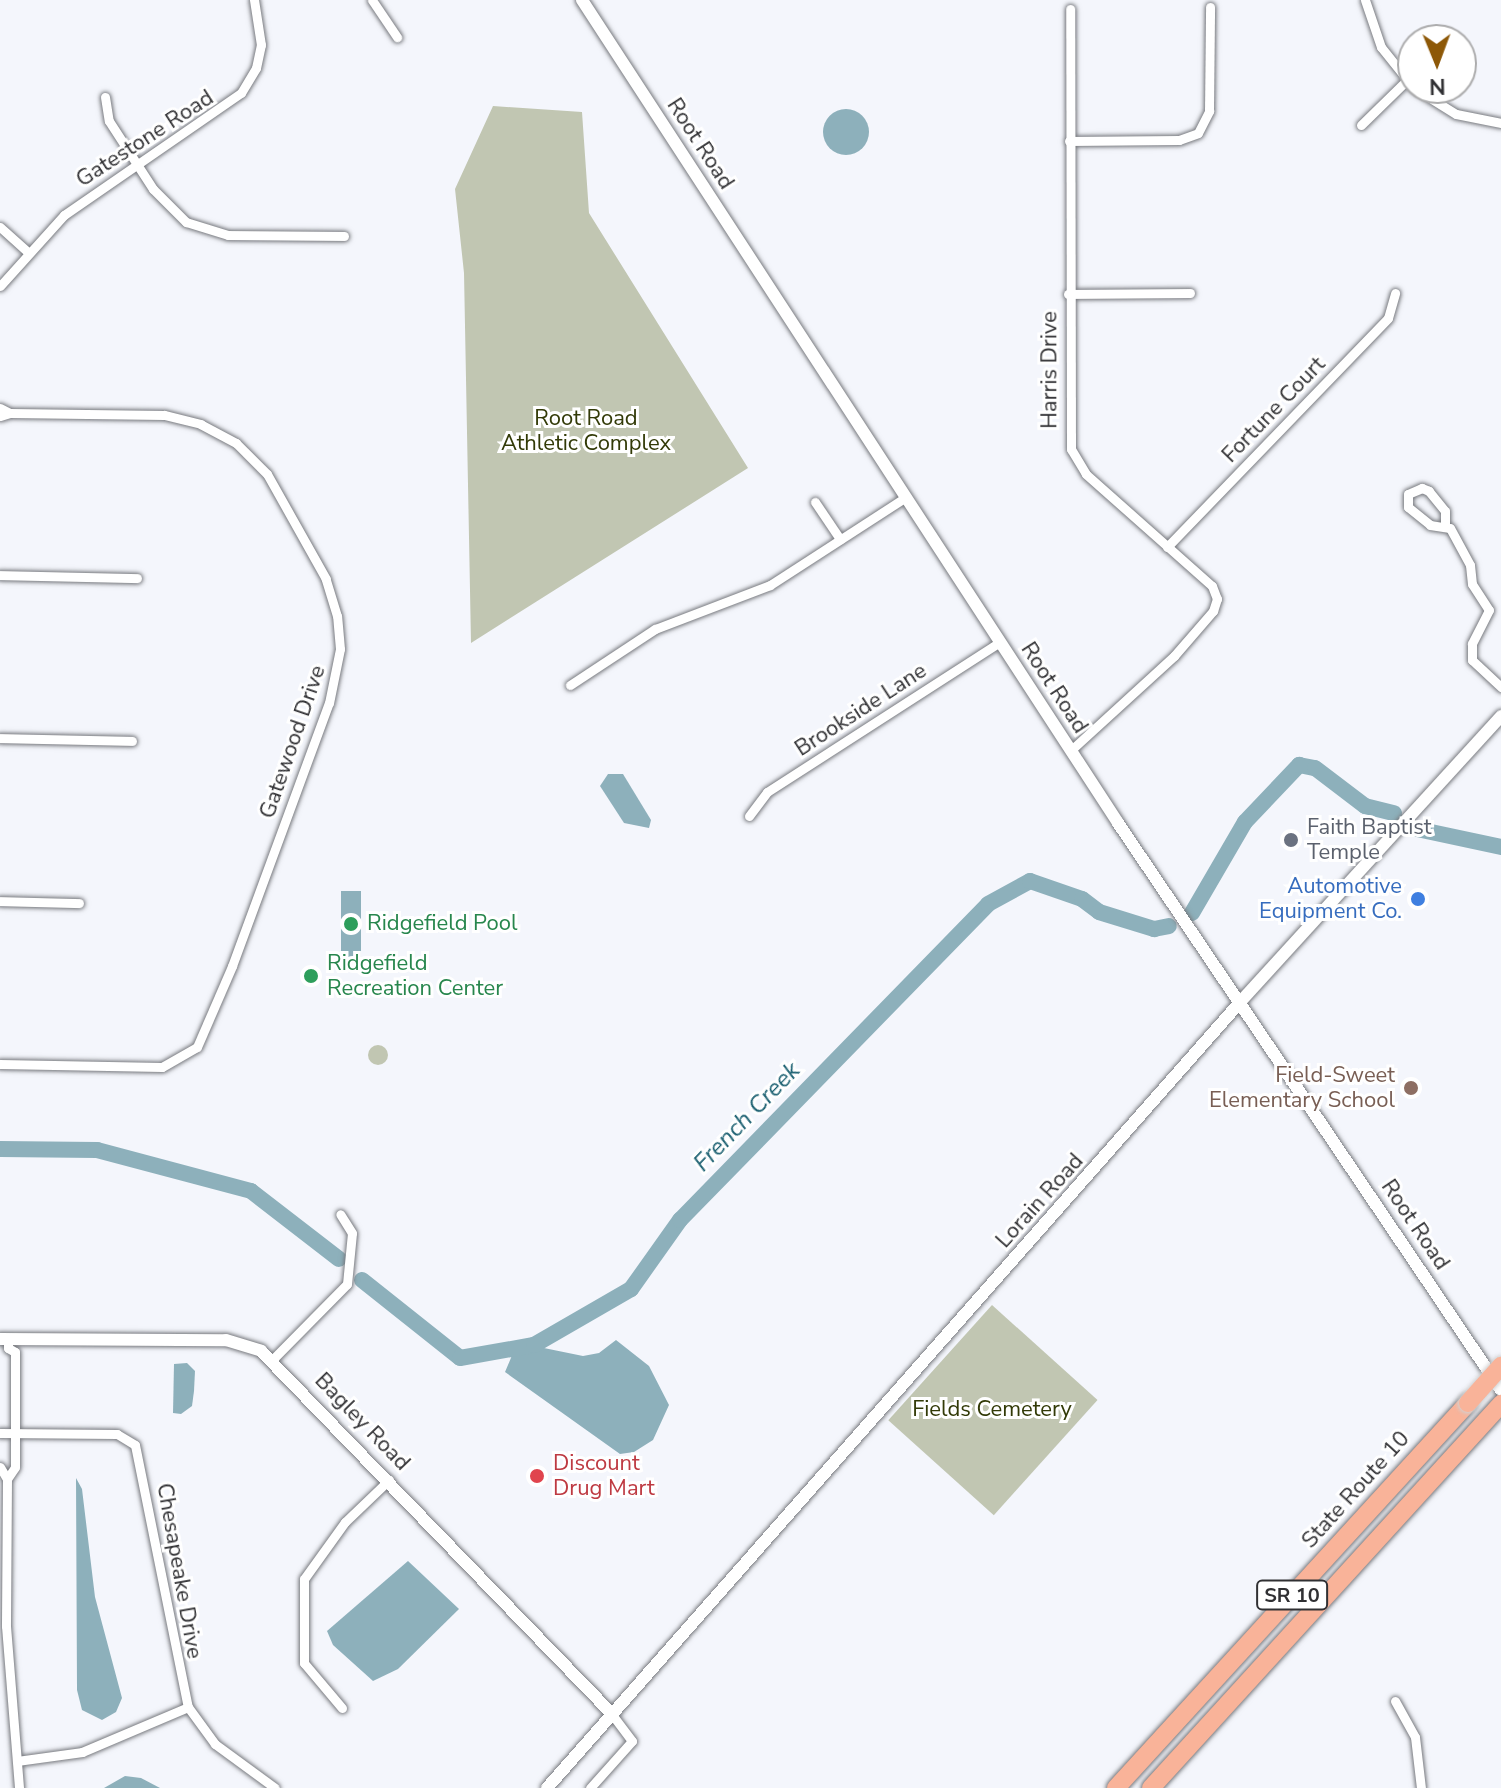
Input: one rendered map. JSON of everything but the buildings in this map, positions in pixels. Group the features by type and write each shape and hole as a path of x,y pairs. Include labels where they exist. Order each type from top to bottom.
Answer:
{"highway":[{"name":"State Route 10","path":"1116,1788 1501,1366"},
{"name":"SR 10","path":"1151,1788 1501,1404"}],"street":[{"name":"Gatestone Road","path":"0,286 64,215 220,113 244,89 261,45 254,0"},
{"path":"372,0 397,37"},
{"name":"Root Road","path":"582,0 1070,751 1501,1390"},
{"path":"1365,0 1375,35 1397,66"},
{"path":"1069,141 1179,140 1198,133 1209,111 1210,7"},
{"name":"Harris Drive","path":"1070,9 1067,426 1072,455 1086,474 1212,586 1215,608 1169,660 1070,751"},
{"path":"1361,125 1397,96"},
{"path":"105,97 107,117 169,210 197,228 228,235 344,236"},
{"path":"1440,104 1456,114 1501,123"},
{"path":"0,227 28,252"},
{"path":"1068,294 1190,293"},
{"name":"Fortune Court","path":"1167,547 1388,318 1395,293"},
{"name":"Gatewood Drive","path":"0,408 5,414 164,415 201,424 236,443 267,474 326,579 337,616 340,649 324,717 227,979 197,1047 162,1067 0,1064"},
{"path":"1445,526 1430,525 1408,507 1408,494 1422,488 1429,491 1445,511 1445,526 1458,541 1470,565 1472,584 1489,610 1472,644 1472,660 1501,687"},
{"path":"570,685 655,629 761,590 906,497"},
{"path":"815,502 840,539"},
{"path":"0,575 137,578"},
{"name":"Brookside Lane","path":"749,816 767,792 1000,642"},
{"name":"Lorain Road","path":"547,1788 1241,1001 1501,716"},
{"path":"0,738 132,741"},
{"path":"0,901 79,903"},
{"path":"273,1359 347,1284 352,1233 340,1214"},
{"name":"Bagley Road","path":"4,1345 226,1340 273,1359 612,1714"},
{"path":"4,1345 15,1352 15,1467 7,1479"},
{"name":"Chesapeake Drive","path":"0,1433 120,1434 135,1445 188,1707 215,1744 275,1788"},
{"path":"0,1467 7,1479 6,1626 19,1788"},
{"path":"342,1708 304,1663 304,1579 345,1522 389,1480"},
{"path":"1395,1701 1415,1737 1421,1788"},
{"path":"17,1761 73,1755 188,1707"},
{"path":"590,1788 632,1741 612,1714"}],"green space":[{"name":"Root Road Athletic Complex","path":"493,106 582,112 589,213 748,468 471,643 464,273 455,189"},
{"path":"378,1045 385,1048 388,1055 385,1062 378,1065 371,1062 368,1055 371,1048"},
{"name":"Fields Cemetery","path":"992,1305 1098,1400 994,1515 888,1420"}],"water":[{"path":"846,109 862,116 869,132 862,148 846,155 830,148 823,132 830,116"},
{"path":"608,774 623,774 651,820 649,828 624,823 600,786"},
{"name":"Ridgefield Pool","path":"341,891 361,891 361,957 341,957"},
{"path":"616,1340 649,1366 669,1405 653,1440 634,1452 620,1454 505,1372 513,1353 539,1347 583,1356 599,1353"},
{"path":"187,1363 195,1371 192,1406 181,1414 173,1413 174,1364"},
{"path":"76,1478 82,1489 95,1597 122,1698 116,1712 102,1720 82,1710 77,1690"},
{"path":"408,1561 459,1609 398,1669 373,1681 333,1645 327,1631"},
{"path":"125,1776 141,1778 160,1788 104,1788"}],"waterway":[{"name":"French Creek","path":"1192,913 1245,822 1299,765 1315,768 1365,806 1394,813"},
{"name":"French Creek","path":"1417,829 1501,847"},
{"name":"French Creek","path":"362,1280 460,1358 534,1345 631,1289 680,1220 988,904 1030,881 1082,899 1099,912 1154,929 1169,926"},
{"name":"French Creek","path":"0,1149 97,1150 251,1191 339,1259"}],"place":[{"name":"Faith Baptist Temple","path":"1291,840"},
{"name":"Automotive Equipment Co.","path":"1418,899"},
{"name":"Ridgefield Pool","path":"351,924"},
{"name":"Ridgefield Recreation Center","path":"311,976"},
{"name":"Field-Sweet Elementary School","path":"1411,1088"},
{"name":"Discount Drug Mart","path":"537,1476"}]}
